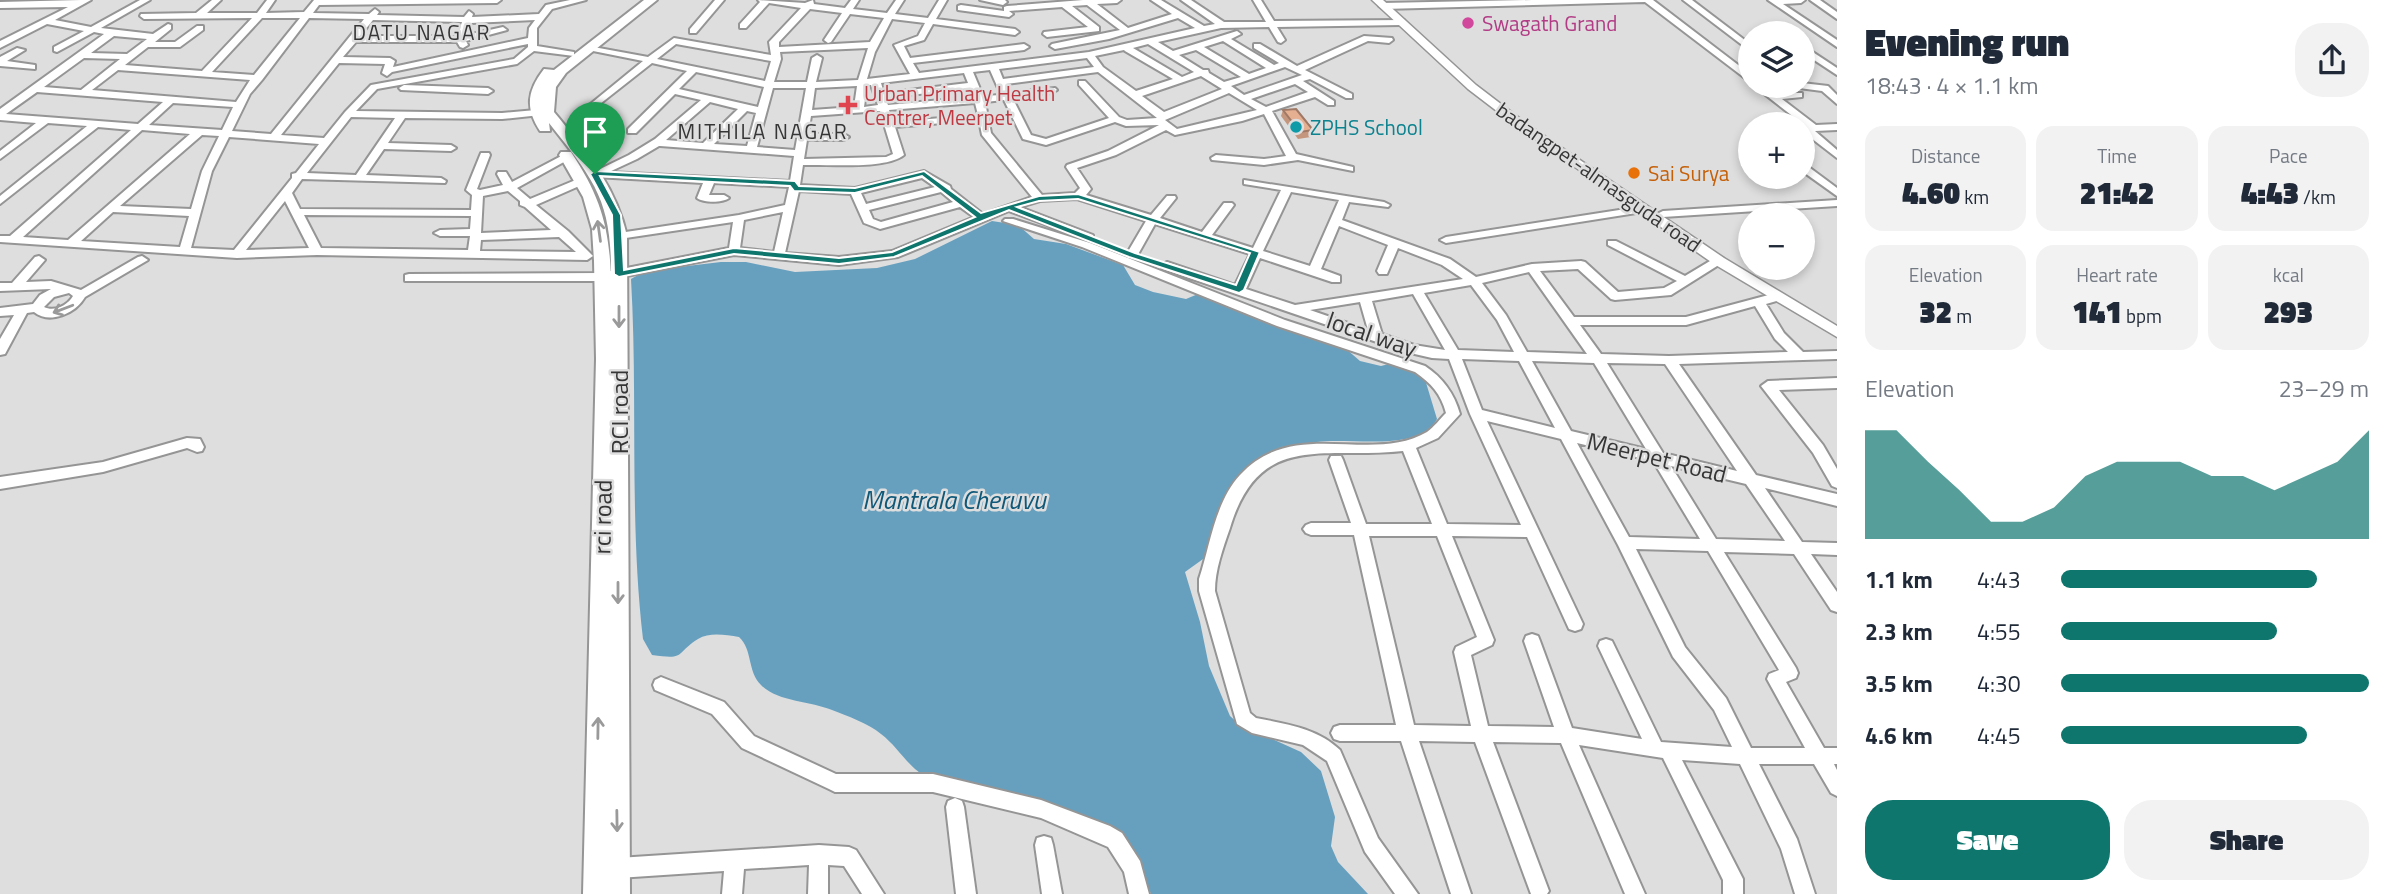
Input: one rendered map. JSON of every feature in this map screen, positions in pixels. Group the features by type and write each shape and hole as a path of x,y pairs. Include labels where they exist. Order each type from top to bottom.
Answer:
{"main road":[{"path":"541,114 533,100 538,84 571,54 642,0"},
{"path":"541,114 549,87 561,71 651,0"},
{"name":"rci road","path":"541,114 567,156 591,176 591,197 610,275 605,359 596,894"},
{"name":"RCI road","path":"541,114 591,176 617,215 619,236 610,275 617,894"}],"street":[{"path":"57,49 146,0"},
{"path":"198,16 217,0"},
{"path":"205,73 271,0"},
{"path":"273,138 384,0"},
{"path":"184,252 207,171 240,105 317,1 497,0"},
{"path":"374,87 513,62 532,44 539,17 553,5 582,0"},
{"path":"693,31 720,0"},
{"path":"743,26 765,0 810,3 847,12 1015,32"},
{"path":"828,40 855,0"},
{"path":"859,110 861,83 871,46 900,0"},
{"path":"916,77 899,45 920,38 932,23 943,0"},
{"path":"984,0 1006,6 1039,21 1096,29"},
{"path":"1039,21 1063,4 1117,0"},
{"path":"1156,0 1201,28"},
{"path":"1173,54 1237,34 1185,0"},
{"path":"1257,0 1281,40"},
{"path":"591,48 770,85 861,83 1128,49 1201,28 1273,24 1391,9 1417,3 1642,0"},
{"path":"1648,0 1738,70"},
{"path":"1687,0 1738,39"},
{"path":"1773,1 1801,0"},
{"path":"1814,0 1837,16"},
{"path":"465,71 466,53 461,38 472,1"},
{"path":"1087,1 1127,31"},
{"path":"1773,1 1837,44"},
{"path":"0,5 83,2"},
{"path":"0,44 83,2"},
{"path":"751,149 770,85 776,55 774,42 810,3"},
{"path":"1391,9 1417,3"},
{"path":"162,16 177,4"},
{"path":"1063,4 1106,37"},
{"path":"961,8 1006,6"},
{"path":"1006,6 1015,32 1034,61"},
{"name":"badangpet-almasguda road","path":"1391,9 1490,102 1645,209 1837,324"},
{"name":"badangpet-almasguda road","path":"1391,9 1497,100 1663,214 1719,261 1837,332"},
{"path":"144,16 308,15 468,20 539,17"},
{"path":"1055,46 1106,37 1179,15"},
{"path":"489,33 491,18"},
{"path":"1039,21 1062,58"},
{"path":"45,22 177,45 200,28"},
{"path":"85,91 168,27"},
{"path":"352,39 461,38 503,30"},
{"path":"0,116 112,33"},
{"path":"1224,38 1274,69"},
{"path":"1243,98 1296,75 1367,38 1389,40"},
{"path":"591,108 674,41 776,55 871,46"},
{"path":"1151,42 1266,111 1292,157"},
{"path":"237,254 348,114 390,70 466,53 532,44 571,54"},
{"path":"1815,46 1837,44"},
{"path":"1196,46 1250,78"},
{"path":"1257,46 1286,64 1316,93 1331,103"},
{"path":"907,61 1024,47"},
{"path":"1128,49 1179,79"},
{"path":"0,62 20,50"},
{"path":"83,55 130,57"},
{"path":"1089,55 1100,69 1175,132 1242,118 1316,93"},
{"path":"1815,56 1837,72"},
{"path":"779,256 795,186 817,58"},
{"path":"335,60 390,61 390,70"},
{"path":"0,62 32,67"},
{"path":"1078,197 1086,189 1086,184 1071,167 1112,153 1163,121 1226,88 1286,64"},
{"path":"117,67 259,78"},
{"path":"993,67 1019,125 1029,139 1036,142 1046,142 1115,119"},
{"path":"632,131 694,69"},
{"path":"1002,82 1100,69"},
{"path":"967,70 980,101 986,134 1039,198"},
{"path":"1134,95 1205,72"},
{"path":"1296,75 1310,75 1349,96"},
{"path":"660,143 751,149 800,158 888,160 899,155 876,81"},
{"path":"1082,83 1115,119 1126,123 1163,121"},
{"path":"880,96 975,86"},
{"path":"374,87 488,91"},
{"path":"1825,88 1837,101"},
{"path":"36,89 240,105"},
{"path":"1815,89 1837,89"},
{"path":"671,90 761,111"},
{"path":"808,113 980,101 1052,90"},
{"path":"1775,98 1790,112"},
{"path":"13,240 173,99"},
{"path":"527,204 637,158 660,143 708,99"},
{"path":"706,146 745,107"},
{"path":"348,114 541,114"},
{"path":"358,179 402,115"},
{"path":"0,116 327,141"},
{"path":"888,125 984,117"},
{"path":"0,156 46,120"},
{"path":"0,201 96,124"},
{"path":"1815,128 1837,127"},
{"path":"69,246 200,131"},
{"path":"1815,135 1837,155"},
{"path":"803,137 845,137"},
{"path":"381,146 451,148"},
{"path":"485,155 471,190 478,194 510,187 567,156"},
{"path":"1216,158 1264,162 1292,157 1349,169"},
{"path":"591,176 710,179 855,191 924,173 979,216"},
{"path":"0,239 69,246 237,254 317,251 587,256 564,233 527,204 510,187 502,174"},
{"path":"1815,175 1837,193"},
{"path":"296,177 441,181"},
{"path":"710,179 702,198 724,198"},
{"path":"1248,182 1384,205"},
{"path":"863,208 946,188"},
{"path":"1239,290 1287,188"},
{"path":"855,191 868,221 880,226 961,203"},
{"path":"286,193 317,251"},
{"path":"474,254 478,194"},
{"path":"409,278 610,275 734,251 839,261 894,254 979,216 1009,214 1039,198 1078,197 1336,279"},
{"path":"1132,255 1154,219 1171,198"},
{"path":"1314,271 1346,199"},
{"path":"1663,214 1837,202"},
{"path":"1205,236 1228,205"},
{"path":"619,236 739,218 789,207"},
{"path":"112,209 194,213"},
{"path":"1446,240 1645,209"},
{"path":"297,212 478,213"},
{"path":"1009,214 1281,323 1420,369 1443,387 1454,414 1438,431 1421,441 1379,448 1291,450 1255,467 1242,481 1233,500 1207,579 1207,591 1243,718 1252,725 1326,747 1334,756 1363,835 1381,863 1408,894"},
{"name":"local way","path":"1009,214 1411,349 1521,358 1669,360 1837,355"},
{"path":"734,251 739,218"},
{"path":"1338,222 1446,261 1474,281 1502,318 1521,358 1625,543 1679,652 1720,704 1790,846 1805,894"},
{"path":"440,233 564,233"},
{"path":"1383,271 1395,242"},
{"path":"1612,243 1686,281"},
{"path":"16,286 39,260"},
{"path":"0,312 37,308 43,313 57,313 76,303 80,295 142,260"},
{"path":"1298,309 1474,281 1532,268 1581,265 1615,296 1667,292 1719,261"},
{"path":"1532,268 1598,359 1790,673 1775,679 1837,787"},
{"path":"0,286 57,285 76,290 80,295"},
{"path":"37,308 46,296 65,289"},
{"path":"1416,289 1454,354 1477,414 1575,625"},
{"path":"1573,321 1686,321 1776,297"},
{"path":"1365,298 1376,337"},
{"path":"1759,302 1779,336 1801,357"},
{"path":"0,351 23,309"},
{"path":"1669,360 1723,435 1837,605"},
{"path":"1837,383 1768,386 1818,449 1837,482"},
{"name":"Meerpet Road","path":"1477,414 1837,500"},
{"path":"0,493 0,483 103,467 187,443 195,443 197,447"},
{"path":"1410,450 1486,640 1462,652 1482,736 1539,891"},
{"path":"1336,460 1360,530 1408,733 1461,894"},
{"path":"1311,529 1442,528 1533,531"},
{"path":"1625,543 1837,549"},
{"path":"1532,640 1566,735 1634,894"},
{"path":"1606,646 1733,879 1733,894"},
{"path":"661,685 718,708 748,742 835,783 933,783 1041,809 1103,833 1115,840 1133,868 1139,894"},
{"path":"1340,733 1566,735 1662,750 1747,756 1837,756"},
{"path":"955,807 965,894"},
{"path":"1044,845 1052,894"},
{"path":"618,868 819,855 849,857 874,894"},
{"path":"818,894 819,855"},
{"path":"732,894 735,860"}],"water":[{"name":"Mantrala Cheruvu","path":"992,221 1018,225 1034,239 1066,244 1123,265 1135,285 1153,292 1186,299 1198,294 1345,348 1360,361 1381,366 1396,362 1424,376 1437,419 1428,430 1400,440 1317,442 1254,464 1210,554 1185,572 1200,622 1209,666 1230,716 1239,724 1301,752 1321,771 1335,817 1331,846 1338,862 1368,894 1151,894 1137,860 1112,831 923,775 870,726 824,707 768,691 757,679 746,648 739,637 708,635 671,657 652,655 643,639 636,549 631,279 645,271 721,262 746,262 795,272 877,268 915,259"}],"building":[{"path":"1296,109 1313,130 1300,132 1283,110"}],"place":[{"name":"Swagath Grand","path":"1468,23"},
{"name":"Urban Primary Health Centrer, Meerpet","path":"848,105"},
{"name":"ZPHS School","path":"1296,127"},
{"name":"Sai Surya","path":"1634,173"}],"district":[{"name":"DATU NAGAR","path":"422,32"},
{"name":"MITHILA NAGAR","path":"763,131"}],"route":[{"path":"595,174 617,215 619,274 734,251 839,261 894,254 979,216 1009,207 1039,198 1078,197 1256,252 1239,290 1132,255 1009,207 979,216 924,173 855,191 794,188 795,184 595,174"}]}
